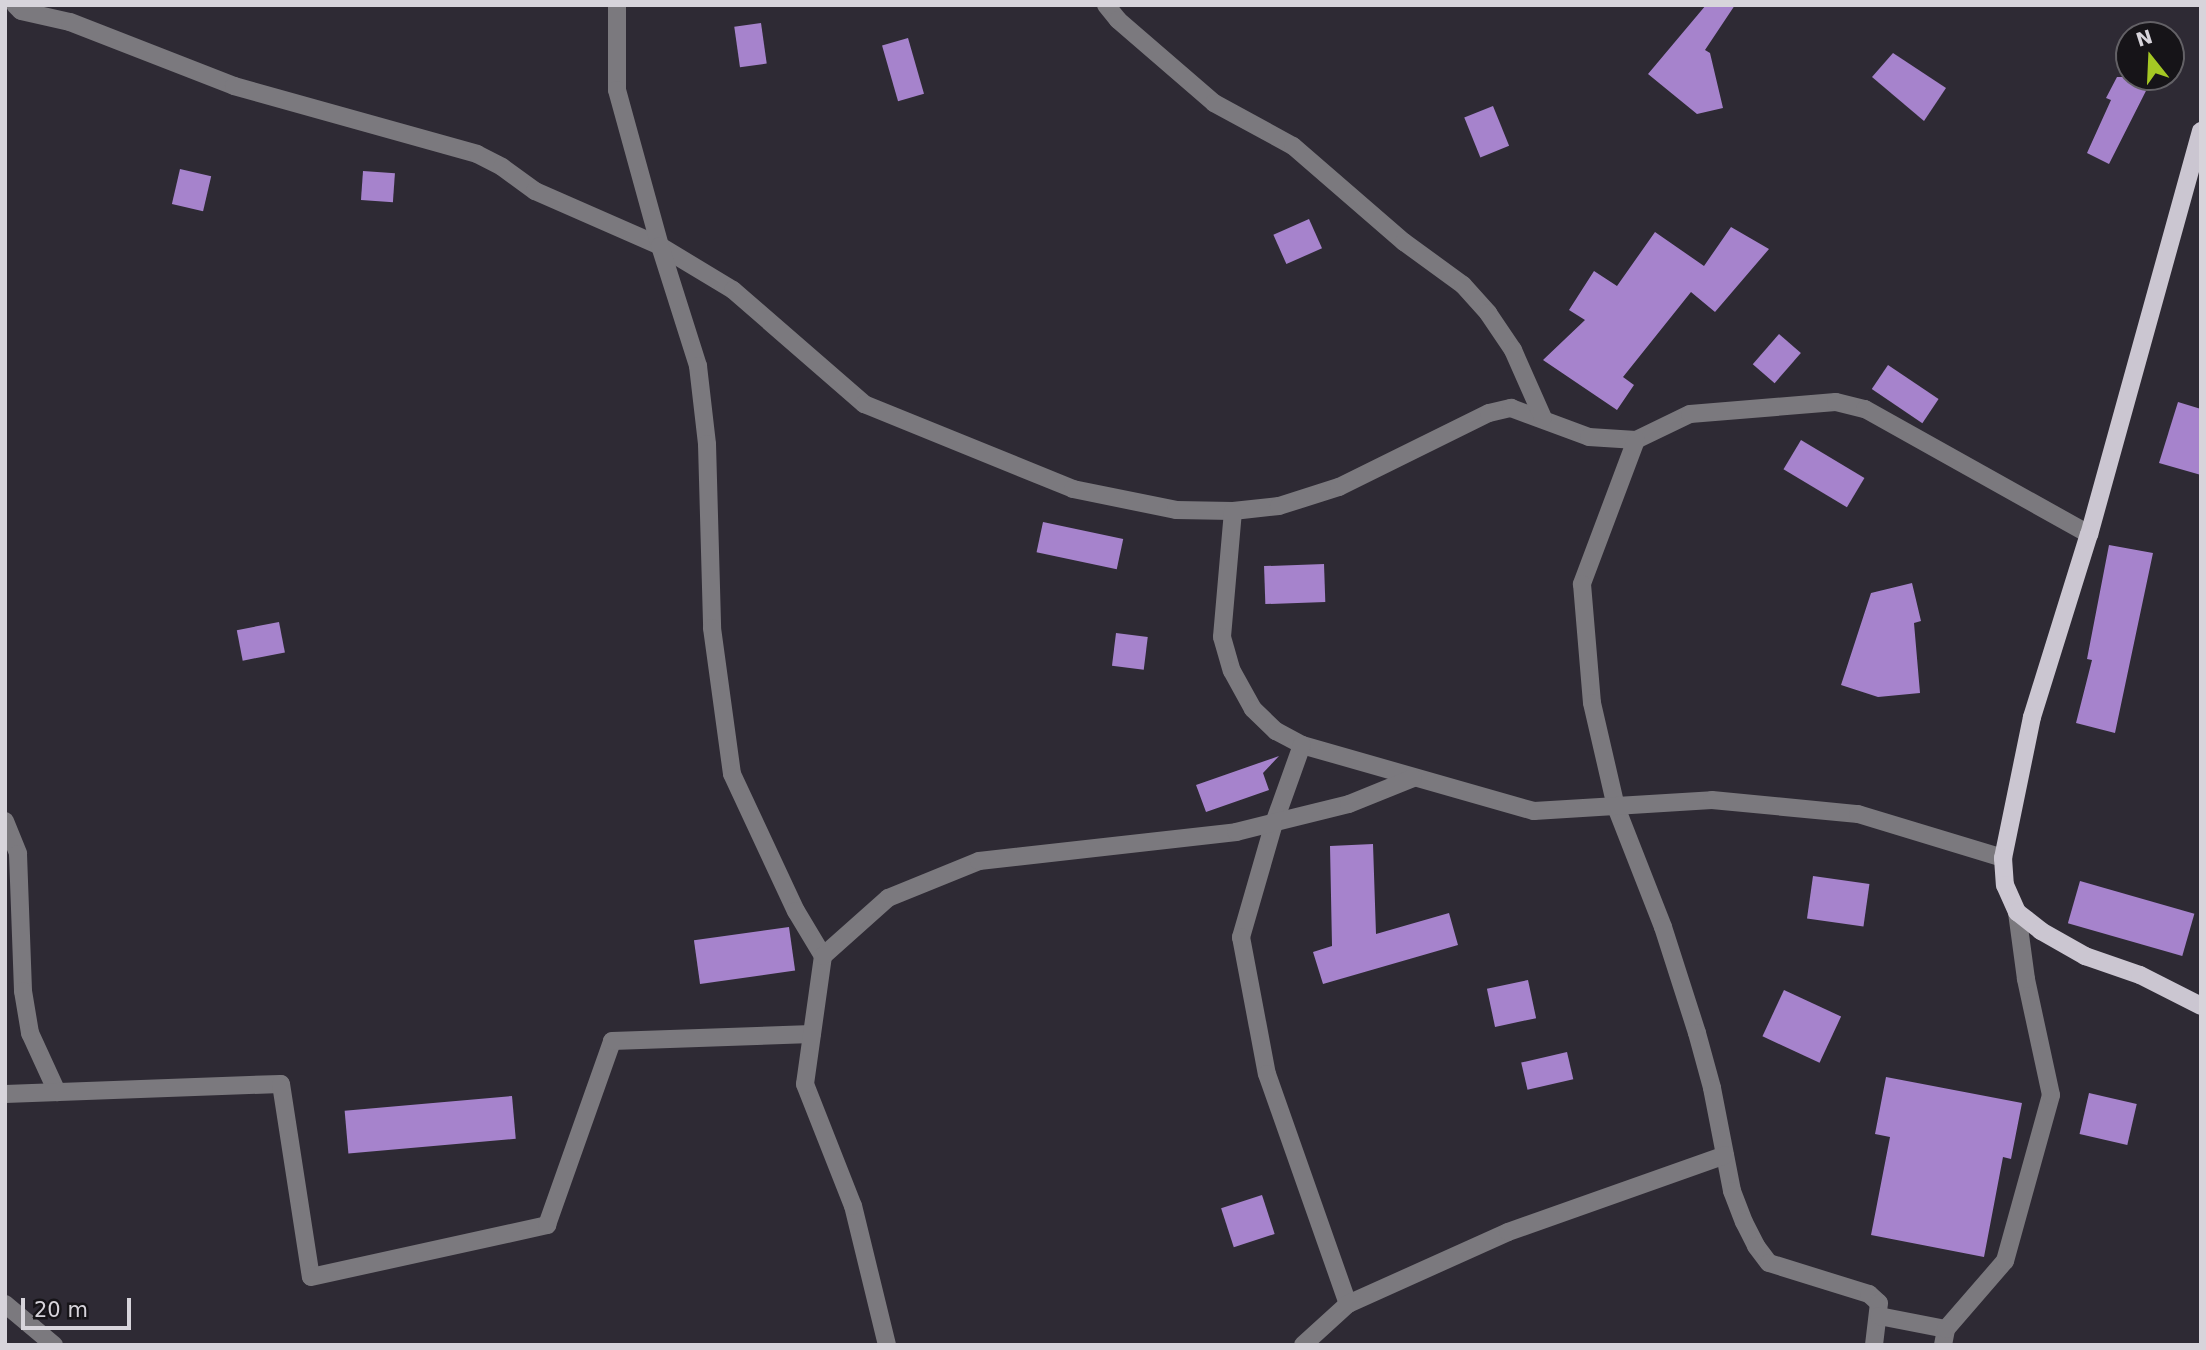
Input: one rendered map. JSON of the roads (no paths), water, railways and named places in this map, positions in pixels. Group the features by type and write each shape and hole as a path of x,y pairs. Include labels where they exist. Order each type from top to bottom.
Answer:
{"main road":[{"path":"2201,131 2089,534 2032,717 2003,858 2005,885 2017,912 2041,931 2085,956 2140,975 2201,1006"}],"street":[{"path":"617,5 617,90 660,246 698,366 707,444 712,628 732,774 796,911 823,956 805,1084 853,1206 887,1345"},
{"path":"1106,5 1118,20 1213,103 1293,146 1404,242 1463,285 1488,313 1513,350 1543,418"},
{"path":"14,10 71,22 234,86 477,154 502,167 535,191 660,246 733,290 864,404 1073,489 1176,510 1233,511 1279,506 1339,486 1489,413 1511,408 1589,437 1636,440 1690,414 1852,404 2089,534"},
{"path":"1636,440 1582,584 1592,702 1616,807 1663,928 1697,1033 1712,1088 1732,1191 1744,1222 1756,1246 1769,1263 1869,1294 1878,1303 1879,1316 1874,1345"},
{"path":"1233,511 1223,637 1231,671 1253,709 1276,731 1302,745 1534,811 1712,800 1858,814 2003,858"},
{"path":"1302,745 1274,822 1241,937 1267,1074 1348,1304"},
{"path":"823,956 888,898 979,861 1236,832 1349,804 1413,778"},
{"path":"5,821 18,853 23,991 30,1033 57,1092"},
{"path":"1879,1316 1944,1337 2005,1261 2051,1095 2026,979 2017,912"},
{"path":"5,1094 281,1084 311,1277 547,1225 612,1041 812,1034"},
{"path":"1303,1345 1348,1304 1508,1232 1725,1155"},
{"path":"5,1304 54,1345"}]}
